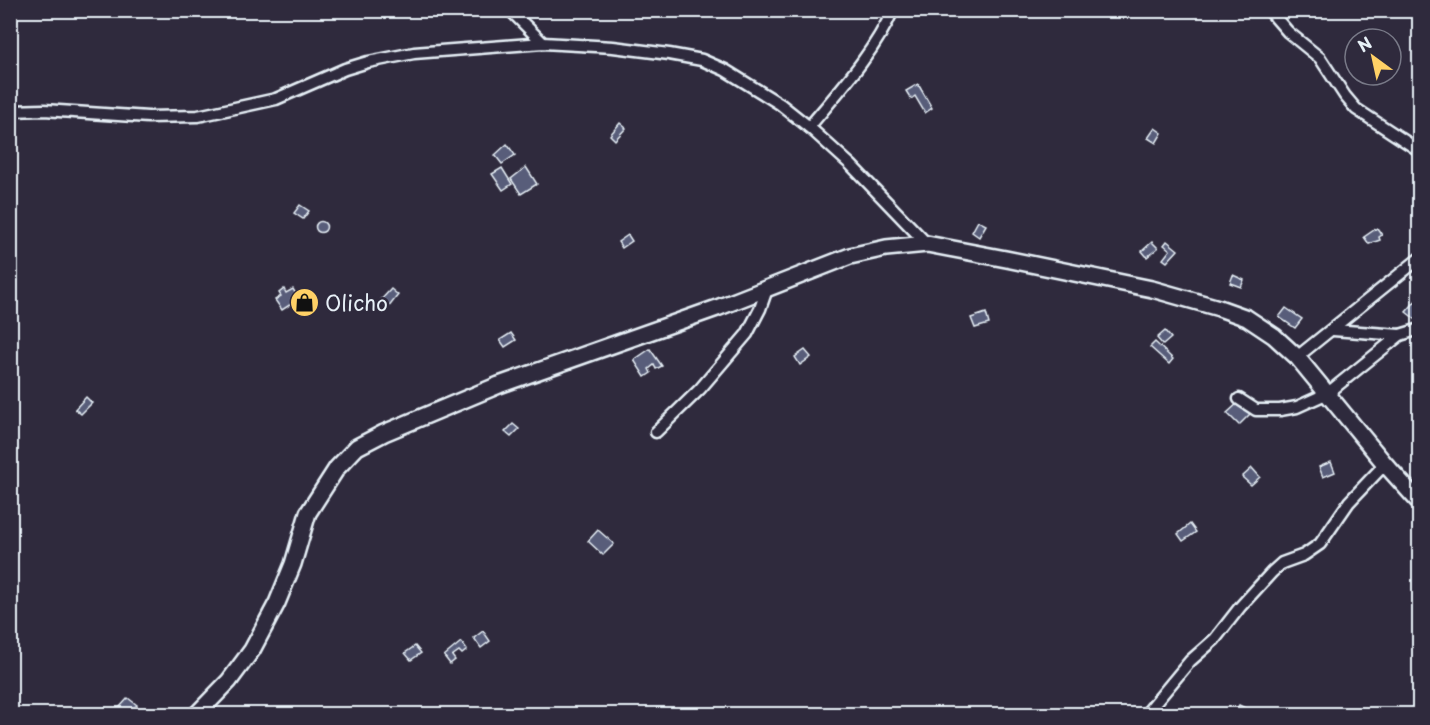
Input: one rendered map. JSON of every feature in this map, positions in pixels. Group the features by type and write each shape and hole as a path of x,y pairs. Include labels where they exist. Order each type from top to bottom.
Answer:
{"street":[{"path":"510,10 543,43"},
{"path":"809,127 867,55 888,23 893,10"},
{"path":"1269,10 1288,33 1320,58 1344,96 1356,109 1419,151"},
{"path":"10,103 15,110 148,117 198,116 276,99 345,69 368,62 414,53 543,43 613,47 702,60 750,84 809,127 851,165 927,244"},
{"path":"197,714 229,681 252,650 277,603 293,564 309,513 337,468 357,447 500,386 767,289 850,256 886,248 927,244 1152,289 1247,318 1274,336 1297,357 1419,502"},
{"path":"1297,357 1419,258"},
{"path":"656,432 700,389 747,334 767,289"},
{"path":"1239,399 1256,410 1297,407 1328,393 1401,335 1419,329"},
{"path":"1333,330 1401,335"},
{"path":"1146,714 1190,661 1215,639 1272,572 1282,563 1304,555 1320,544 1349,502 1385,464"}],"building":[{"path":"918,84 932,108 925,113 915,96 911,99 906,91"},
{"path":"620,123 626,128 615,140 610,135"},
{"path":"1155,128 1162,133 1156,143 1148,138"},
{"path":"507,144 515,155 502,164 495,155"},
{"path":"526,167 537,184 521,194 511,179"},
{"path":"502,168 512,184 503,190 492,174"},
{"path":"300,205 309,211 303,219 294,213"},
{"path":"321,221 327,227 321,233 315,227"},
{"path":"978,221 986,225 979,237 972,232"},
{"path":"1377,228 1382,235 1379,237 1380,240 1369,244 1364,237"},
{"path":"628,235 632,241 622,248 618,242"},
{"path":"1167,241 1178,250 1167,262 1163,259 1170,250 1164,245"},
{"path":"1152,242 1158,248 1147,257 1142,251"},
{"path":"1233,275 1244,280 1241,287 1230,283"},
{"path":"284,289 286,293 293,289 299,299 282,310 275,300 281,296 279,293"},
{"path":"391,289 398,295 388,308 380,301"},
{"path":"1420,296 1420,321 1419,322 1406,312"},
{"path":"1286,308 1302,319 1295,328 1279,317"},
{"path":"986,313 989,324 975,328 971,318"},
{"path":"1165,331 1171,338 1163,345 1157,338"},
{"path":"511,333 516,340 505,347 500,340"},
{"path":"1155,342 1173,359 1169,364 1150,347"},
{"path":"650,349 662,366 656,369 654,365 649,369 651,373 645,377 634,360"},
{"path":"805,350 811,357 800,365 795,357"},
{"path":"86,397 92,403 81,414 75,409"},
{"path":"1239,402 1250,414 1239,425 1227,413"},
{"path":"513,424 519,429 511,437 505,432"},
{"path":"1331,462 1335,472 1323,477 1319,467"},
{"path":"1252,468 1260,477 1251,485 1242,477"},
{"path":"1190,524 1196,532 1183,541 1178,534"},
{"path":"598,530 614,544 603,555 588,541"},
{"path":"483,631 490,641 481,648 474,638"},
{"path":"461,642 467,650 462,654 459,651 452,656 455,660 450,664 444,656"},
{"path":"415,646 421,653 411,660 405,653"},
{"path":"128,698 137,705 129,714 119,708"},
{"path":"1239,705 1257,714 1234,713"}],"place":[{"name":"Olicho","path":"304,302"}]}
